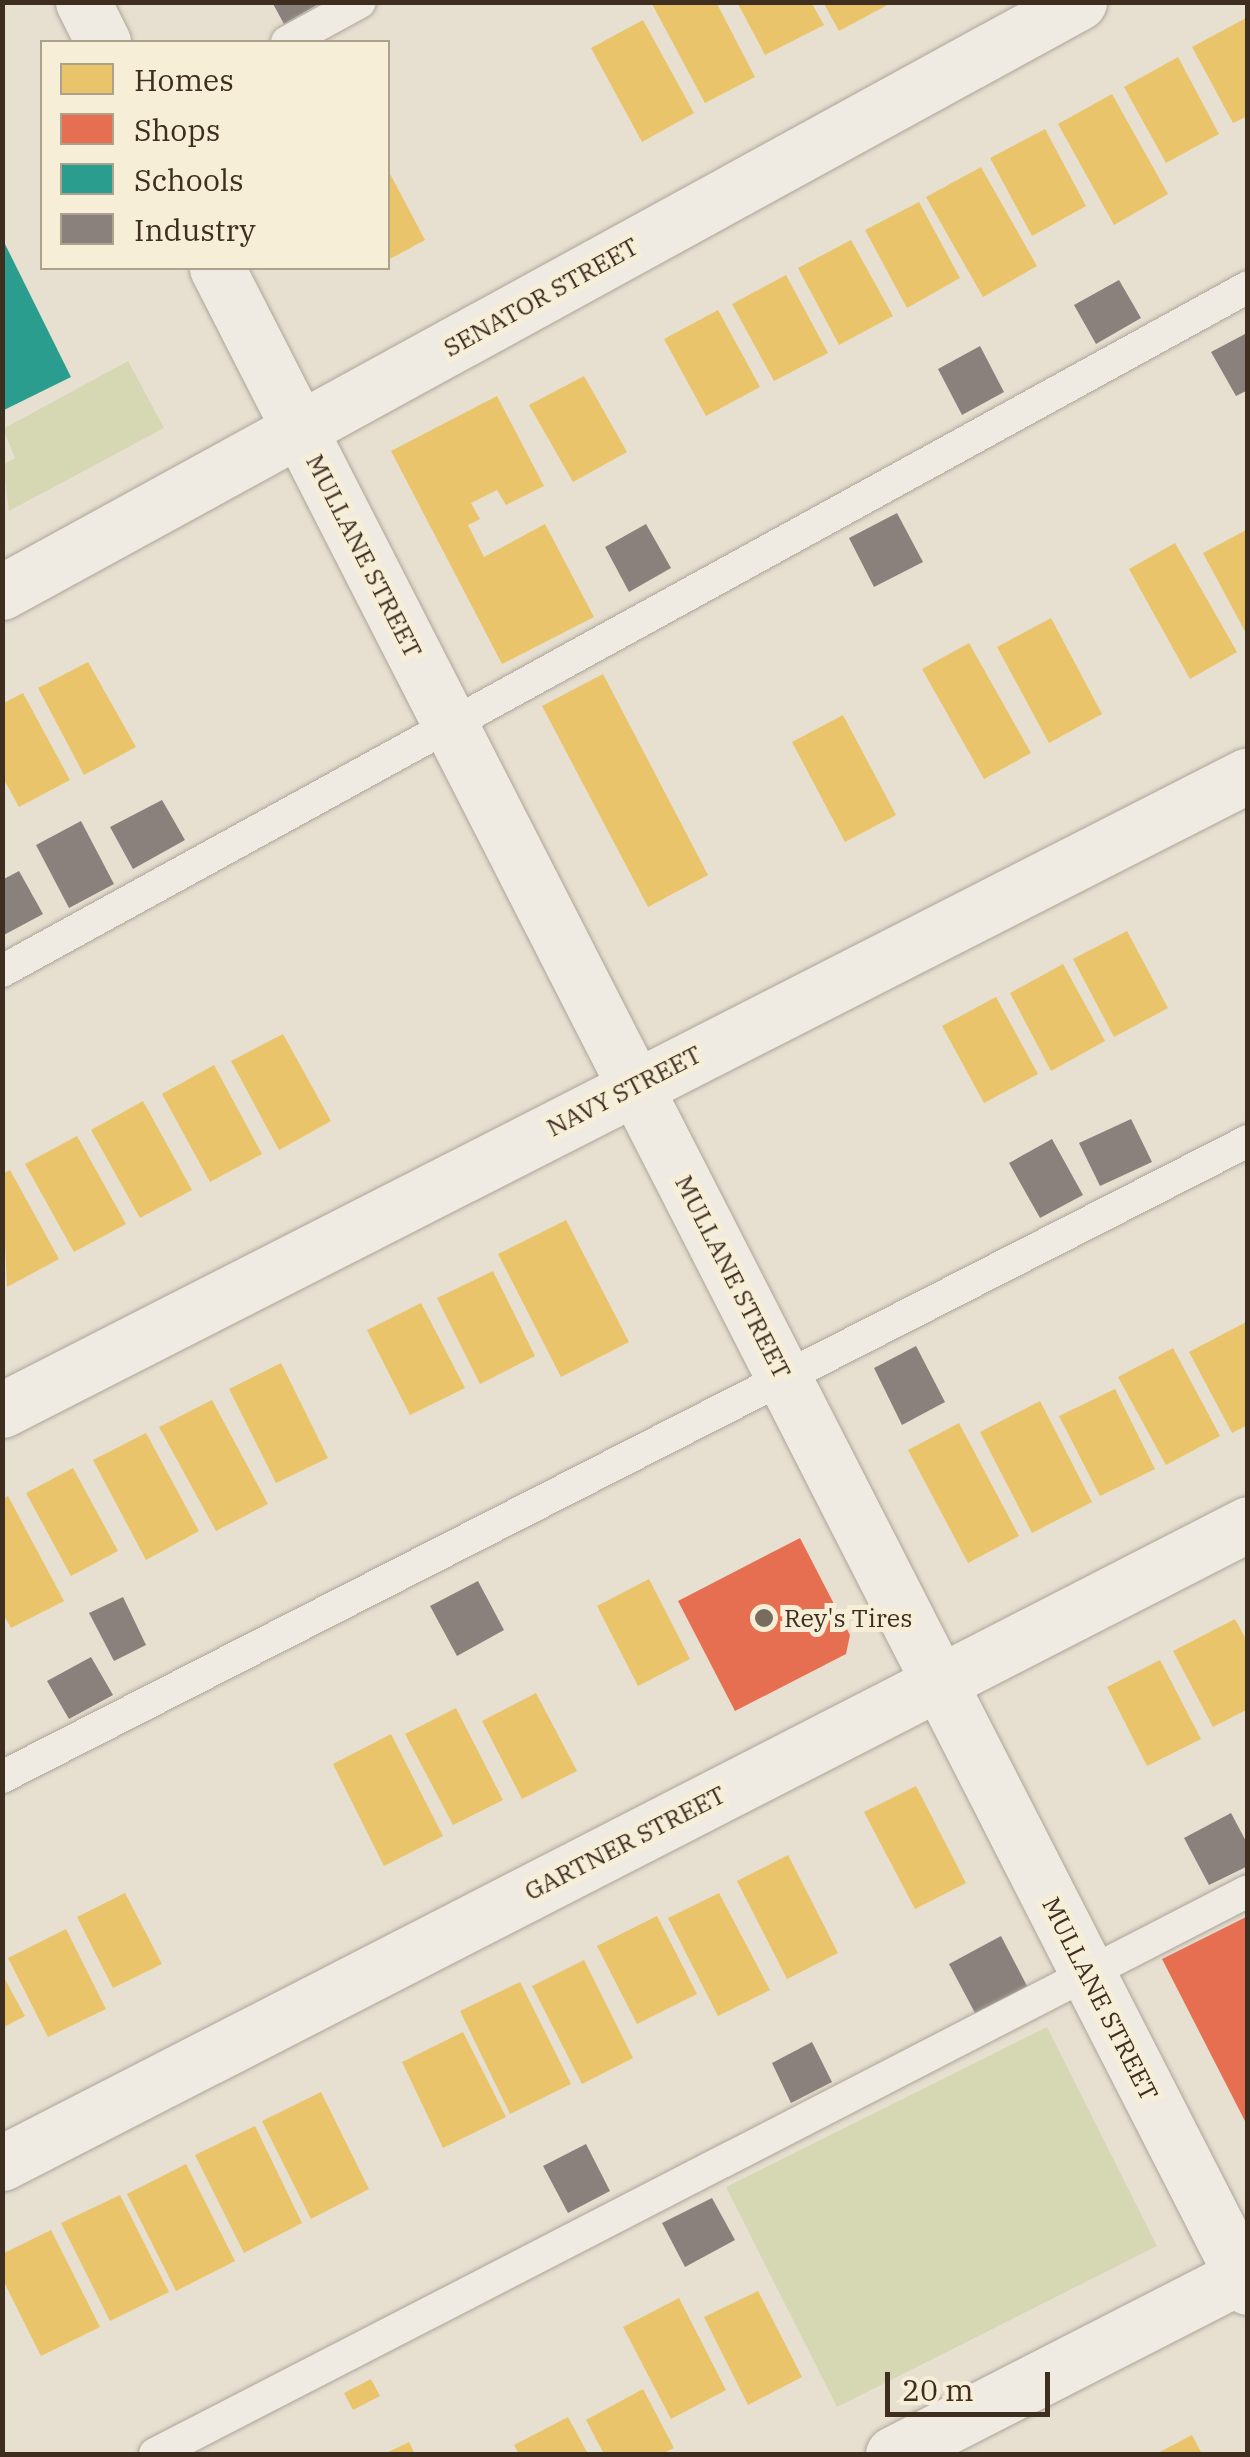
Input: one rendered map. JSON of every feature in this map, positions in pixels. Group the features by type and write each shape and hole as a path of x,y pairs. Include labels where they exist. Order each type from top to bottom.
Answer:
{"street":[{"path":"83,2 102,40"},
{"name":"SENATOR STREET","path":"2,592 1079,2"},
{"name":"MULLANE STREET","path":"218,270 1246,2278"},
{"name":"NAVY STREET","path":"2,1410 1248,775"},
{"name":"GARTNER STREET","path":"2,2163 1248,1524"},
{"path":"893,2454 1246,2278"}],"lane":[{"path":"291,40 360,2"},
{"path":"2,971 1248,287"},
{"path":"2,1778 1248,1141"},
{"path":"155,2454 1248,1891"}],"green space":[{"path":"128,361 164,428 9,511 3,465 15,458 3,429"},
{"path":"1047,2027 1157,2246 837,2407 726,2187"}],"building: Homes":[{"path":"651,2 716,2 755,77 705,103"},
{"path":"737,2 811,2 824,25 765,55"},
{"path":"823,2 893,2 839,31"},
{"path":"1246,18 1248,116 1233,123 1192,47"},
{"path":"643,20 694,113 642,142 591,48"},
{"path":"1178,57 1219,134 1166,163 1124,87"},
{"path":"1112,94 1168,194 1114,225 1058,124"},
{"path":"1045,129 1086,206 1032,236 990,158"},
{"path":"981,167 1037,266 983,297 926,197"},
{"path":"390,174 425,240 390,259"},
{"path":"919,202 960,278 907,308 865,230"},
{"path":"851,240 893,316 839,345 798,268"},
{"path":"786,275 828,353 774,381 732,304"},
{"path":"718,310 760,387 706,416 664,339"},
{"path":"584,376 627,452 573,482 529,405"},
{"path":"497,396 544,486 506,505 497,490 471,503 480,519 468,525 484,557 545,524 594,617 502,664 391,451"},
{"path":"1248,529 1248,637 1203,553"},
{"path":"1175,543 1237,652 1190,679 1129,569"},
{"path":"1051,618 1102,714 1049,743 997,647"},
{"path":"969,643 1031,753 984,779 922,669"},
{"path":"88,662 136,747 84,775 38,688"},
{"path":"603,674 708,875 648,907 542,706"},
{"path":"23,693 70,780 19,807 2,776 2,704"},
{"path":"843,715 896,815 845,842 792,742"},
{"path":"1127,931 1168,1008 1114,1037 1073,959"},
{"path":"1063,964 1105,1041 1051,1071 1010,993"},
{"path":"996,997 1038,1074 984,1103 942,1026"},
{"path":"283,1034 331,1121 279,1150 231,1061"},
{"path":"214,1065 262,1154 210,1182 162,1094"},
{"path":"143,1101 192,1190 140,1218 91,1130"},
{"path":"77,1136 126,1224 74,1252 25,1164"},
{"path":"10,1170 59,1259 7,1287 2,1174"},
{"path":"566,1220 629,1342 561,1377 498,1254"},
{"path":"493,1271 535,1356 480,1384 437,1298"},
{"path":"421,1303 465,1388 410,1415 367,1330"},
{"path":"1248,1321 1248,1425 1232,1433 1189,1352"},
{"path":"1173,1348 1220,1436 1166,1465 1118,1377"},
{"path":"281,1363 328,1458 276,1483 229,1389"},
{"path":"1115,1389 1155,1469 1100,1496 1059,1416"},
{"path":"212,1400 268,1504 216,1531 159,1427"},
{"path":"1040,1401 1092,1502 1032,1533 980,1432"},
{"path":"959,1423 1019,1536 968,1563 908,1450"},
{"path":"146,1433 199,1531 146,1560 93,1460"},
{"path":"73,1468 118,1551 71,1576 26,1493"},
{"path":"8,1496 64,1601 11,1628 2,1612 2,1499"},
{"path":"649,1579 690,1659 638,1686 597,1606"},
{"path":"1235,1619 1248,1643 1248,1709 1213,1727 1173,1651"},
{"path":"1160,1660 1201,1739 1147,1766 1107,1687"},
{"path":"536,1693 577,1771 522,1799 482,1721"},
{"path":"456,1708 503,1800 453,1825 405,1734"},
{"path":"391,1734 443,1836 384,1866 333,1764"},
{"path":"916,1786 966,1883 915,1909 864,1812"},
{"path":"788,1855 838,1953 787,1979 737,1881"},
{"path":"125,1893 162,1964 113,1988 77,1917"},
{"path":"719,1893 770,1990 718,2016 668,1918"},
{"path":"657,1916 697,1994 637,2024 597,1946"},
{"path":"66,1929 106,2009 48,2037 8,1958"},
{"path":"584,1960 633,2058 582,2084 532,1986"},
{"path":"2,1974 25,2016 2,2028"},
{"path":"520,1982 571,2084 510,2114 460,2011"},
{"path":"463,2032 506,2117 443,2148 402,2062"},
{"path":"321,2092 369,2189 311,2219 262,2121"},
{"path":"255,2126 302,2223 244,2253 195,2155"},
{"path":"186,2164 235,2261 176,2291 127,2194"},
{"path":"120,2195 169,2292 110,2321 61,2223"},
{"path":"51,2230 100,2327 41,2356 2,2278 2,2254"},
{"path":"758,2291 802,2377 748,2405 704,2317"},
{"path":"679,2298 726,2390 671,2419 623,2327"},
{"path":"371,2379 380,2396 353,2410 344,2393"},
{"path":"643,2389 674,2448 662,2454 604,2454 586,2420"},
{"path":"568,2417 588,2454 519,2454 514,2445"},
{"path":"1192,2435 1202,2454 1156,2454"},
{"path":"409,2442 415,2454 384,2454"}],"building: Shops":[{"name":"Rey's Tires","path":"800,1538 850,1635 846,1654 735,1711 678,1601"},
{"path":"1248,1916 1248,2127 1162,1959"}],"building: Schools":[{"path":"2,238 71,377 2,411"}],"building: Industry":[{"path":"272,2 322,2 284,24"},
{"path":"1119,280 1141,318 1096,344 1074,305"},
{"path":"1245,334 1248,390 1236,396 1211,352"},
{"path":"980,346 1004,392 962,415 938,369"},
{"path":"897,513 923,562 874,587 849,538"},
{"path":"646,524 671,568 629,592 605,547"},
{"path":"162,800 185,840 133,869 110,827"},
{"path":"81,821 114,884 69,908 36,845"},
{"path":"19,871 43,914 2,936 2,880"},
{"path":"1131,1119 1152,1162 1100,1186 1079,1143"},
{"path":"1052,1139 1083,1195 1040,1218 1009,1163"},
{"path":"916,1346 945,1402 902,1425 874,1368"},
{"path":"478,1581 504,1630 457,1656 430,1606"},
{"path":"123,1597 146,1645 114,1661 89,1613"},
{"path":"91,1657 113,1695 69,1719 47,1681"},
{"path":"1231,1813 1248,1845 1248,1866 1209,1885 1184,1838"},
{"path":"1001,1936 1027,1986 975,2013 949,1964"},
{"path":"812,2042 832,2082 791,2103 772,2063"},
{"path":"586,2144 610,2191 568,2213 543,2166"},
{"path":"712,2198 735,2240 685,2267 662,2223"}],"place":[{"name":"Rey's Tires","path":"764,1618"}]}
